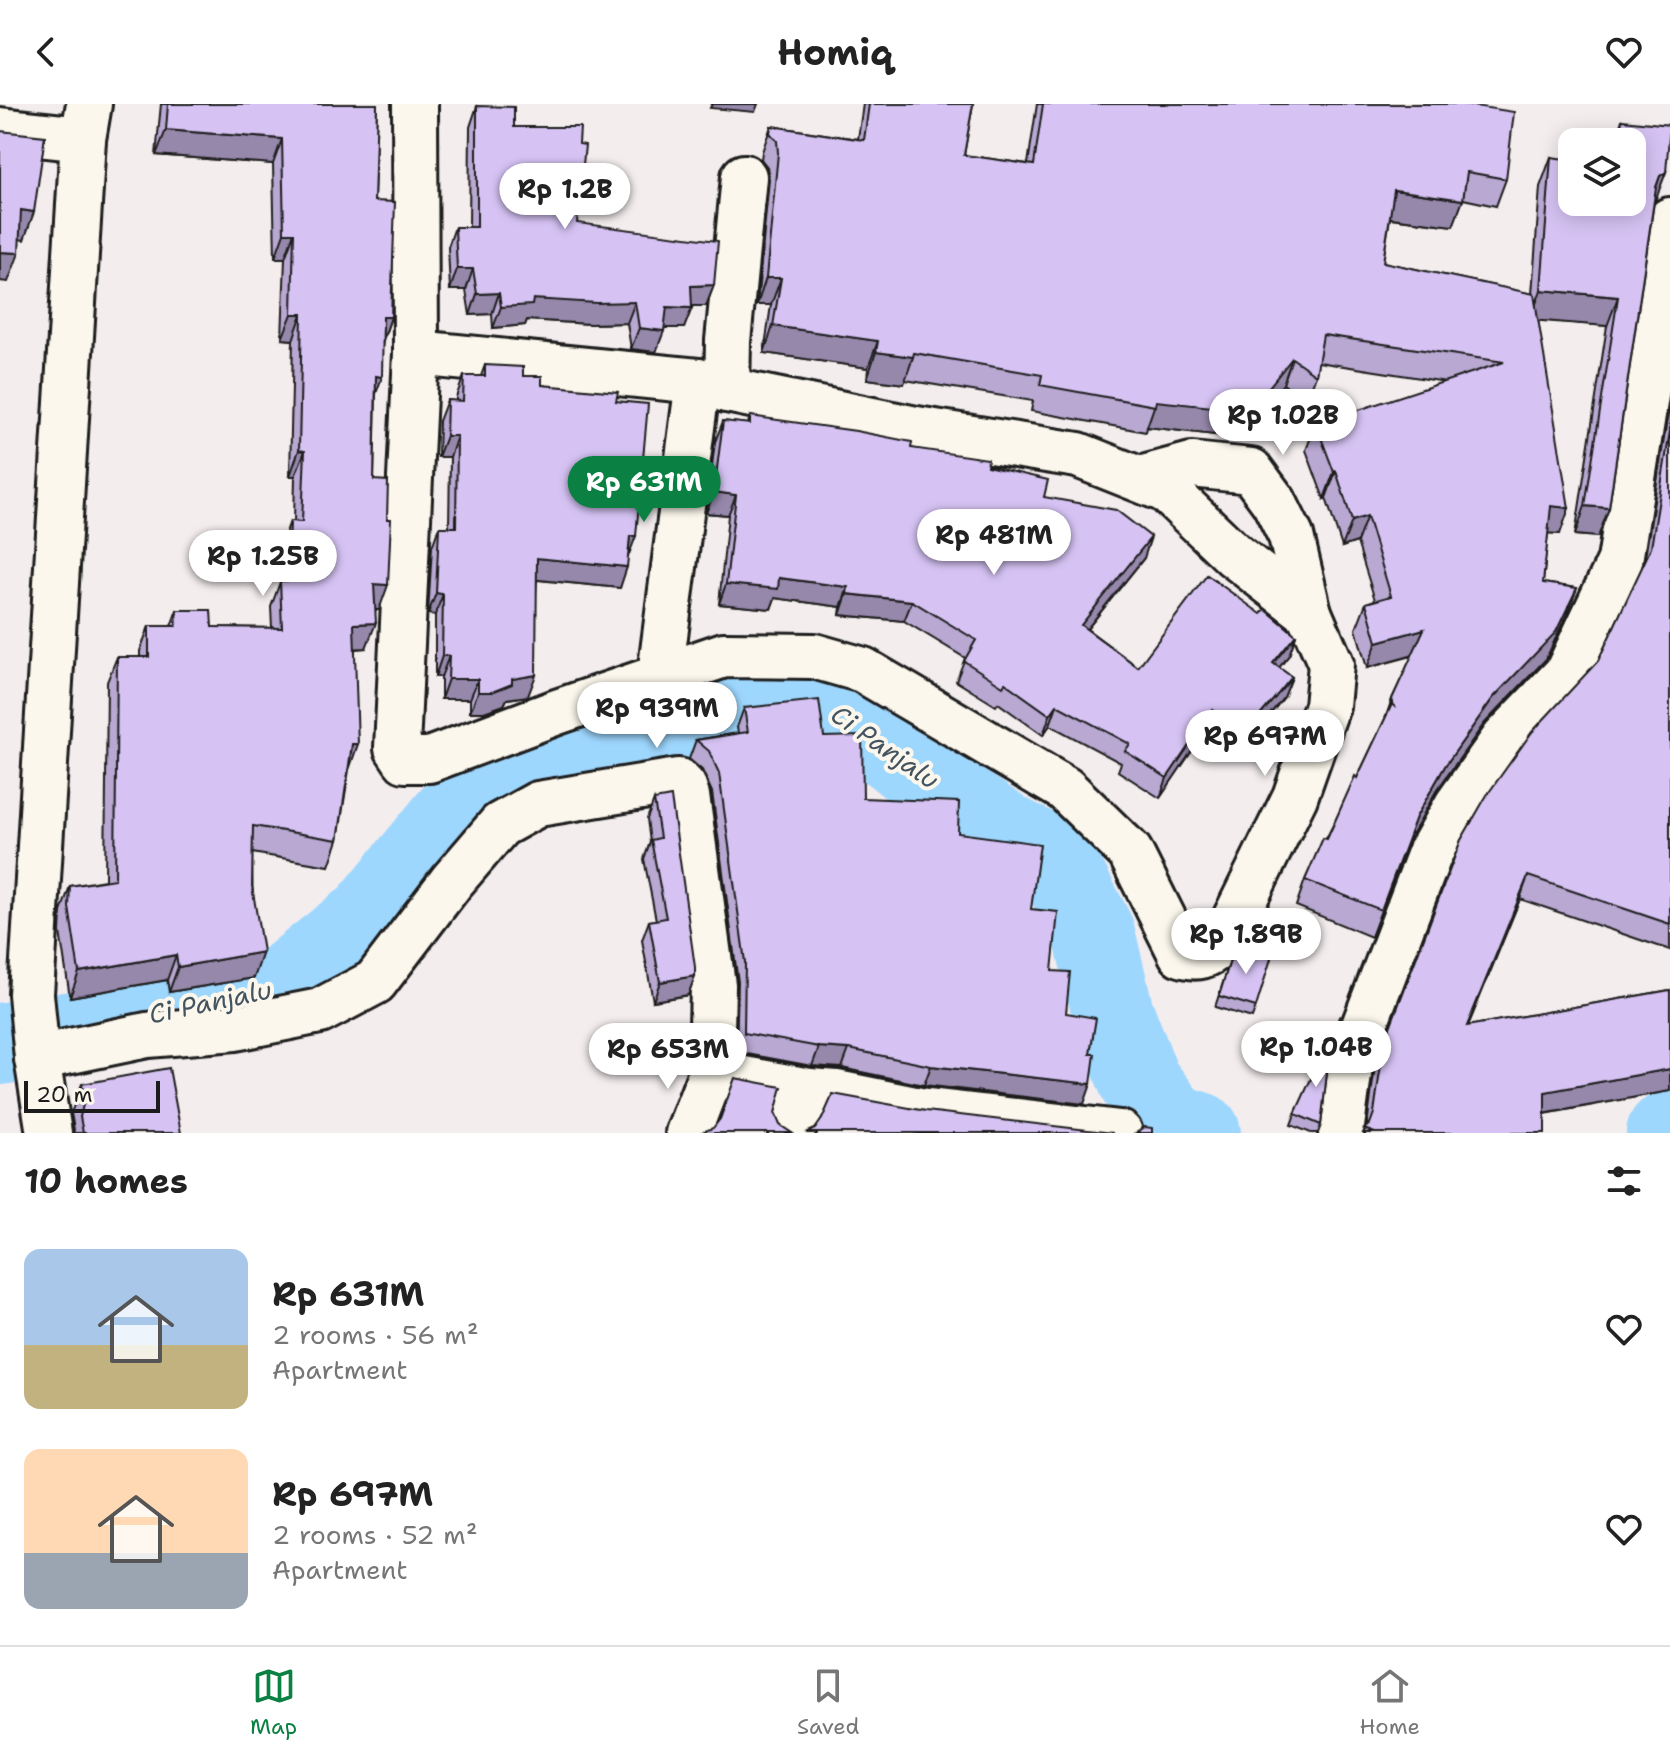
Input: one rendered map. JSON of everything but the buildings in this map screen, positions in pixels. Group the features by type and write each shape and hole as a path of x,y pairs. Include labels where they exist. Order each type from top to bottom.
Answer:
{"street":[{"path":"415,104 416,353 397,748 405,760 429,760 660,675 724,655 814,656 863,670 1065,789 1130,852 1181,954 1191,958 1201,957 1216,951 1226,937 1295,797 1327,706 1331,664 1309,613 1291,536 1274,502 1251,471 1192,465 1140,479"},
{"path":"0,130 86,122 31,994 36,1054 49,1133"},
{"path":"660,675 712,385 728,341 744,177"},
{"path":"1341,1133 1351,1060 1430,853 1457,805 1504,739 1567,673 1620,561 1670,220"},
{"path":"416,353 712,385 916,429 1078,455 1166,490 1234,555 1309,613"},
{"path":"36,1054 147,1035 235,1028 320,1011 375,982 452,881 500,825 538,804 678,781 687,796 713,985 711,1073 688,1133"},
{"path":"711,1073 955,1115 1120,1133"},
{"path":"791,1133 809,1091"}],"waterway":[{"name":"Ci Panjalu","path":"0,1044 127,1023 277,991 369,917 467,798 639,745 730,699 812,697 860,725 938,788 1006,834 1056,860 1094,933 1113,1013 1140,1083 1172,1124 1200,1133"}]}
